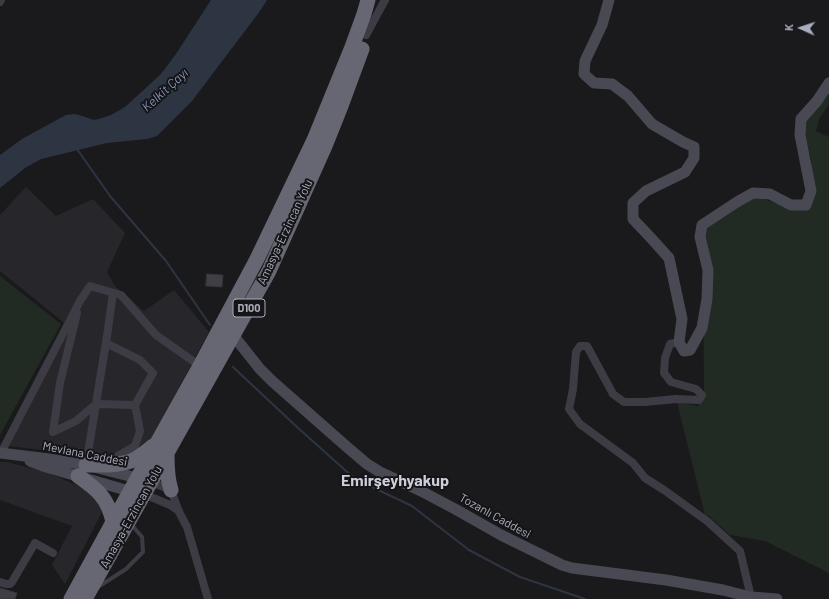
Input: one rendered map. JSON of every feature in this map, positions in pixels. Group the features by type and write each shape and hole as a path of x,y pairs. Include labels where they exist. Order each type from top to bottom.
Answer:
{"highway":[{"name":"D100","path":"162,448 200,366 257,259 314,140 352,47 368,0"},
{"name":"Amasya-Erzincan Yolu","path":"87,596 128,521 140,486 233,335 269,271 341,106 357,63 377,0"},
{"path":"113,522 109,507 89,483 82,470 107,464 124,463 162,448 171,490"},
{"name":"D100","path":"71,599 113,522 140,486"}],"street":[{"path":"366,35 385,0"},
{"path":"609,0 602,25 585,61 584,74 594,83 612,84 628,96 652,124 694,147 694,158 685,172 646,191 633,203 633,219 669,258 682,319 679,342 684,351 690,350 702,328 707,299 708,270 700,237 702,225 736,202 753,193 770,194 791,205 806,206 811,190 800,135 801,119 817,101 829,83"},
{"path":"0,453 80,301 90,286 121,296 156,335 200,366"},
{"path":"82,470 96,404 113,293"},
{"path":"80,301 60,383 53,432 76,421 96,404 135,405"},
{"name":"Tozanlı Caddesi","path":"233,335 260,369 272,381 368,464 380,472 421,490 507,539 562,565 572,568 666,580 723,590 751,597 777,599"},
{"path":"679,342 670,344 664,358 664,373 671,382 696,389 702,395 699,400 676,399 646,402 624,402 613,394 588,346 580,346 576,352 573,390 569,409 580,424 633,463 645,478 707,521 740,551 751,597"},
{"path":"106,343 140,360 153,373 135,405 140,431 135,446 118,456"},
{"name":"Mevlana Caddesi","path":"0,453 49,459 140,486"},
{"path":"140,486 171,490 179,512 187,527 208,599"},
{"path":"140,486 179,512"},
{"path":"0,582 10,584 12,582 35,543 53,553"}],"lane":[{"path":"87,596 126,569 143,552 142,537 128,521"}],"shaded area":[{"path":"829,88 829,104 819,119 816,131 829,137 829,573 765,541 730,535 709,516 705,515 677,402 698,406 704,395 703,230 753,197 803,209 814,196 811,158 802,125"},
{"path":"26,187 56,216 93,199 125,233 107,272 115,286 144,311 174,290 209,332 148,445 127,457 110,458 8,446 68,326 0,271 0,215"},
{"path":"0,276 61,324 0,435"},
{"path":"0,462 7,462 49,473 96,494 102,508 101,514 65,584 52,565 72,526 0,500"}],"water":[{"name":"Kelkit Çayı","path":"211,0 267,0 192,101 157,136 147,139 107,143 41,159 25,168 0,188 0,155 22,139 66,115 74,114 94,120 111,115 125,107 161,74 176,54"}],"building":[{"path":"207,274 223,275 222,287 206,286"},
{"path":"0,588 17,593 15,599 0,599"}],"waterway":[{"path":"77,149 110,196 166,261 210,325"},
{"path":"233,367 355,479 412,506 469,550 520,577 585,599"}],"district":[{"name":"Emirşeyhyakup","path":"395,481"}]}
